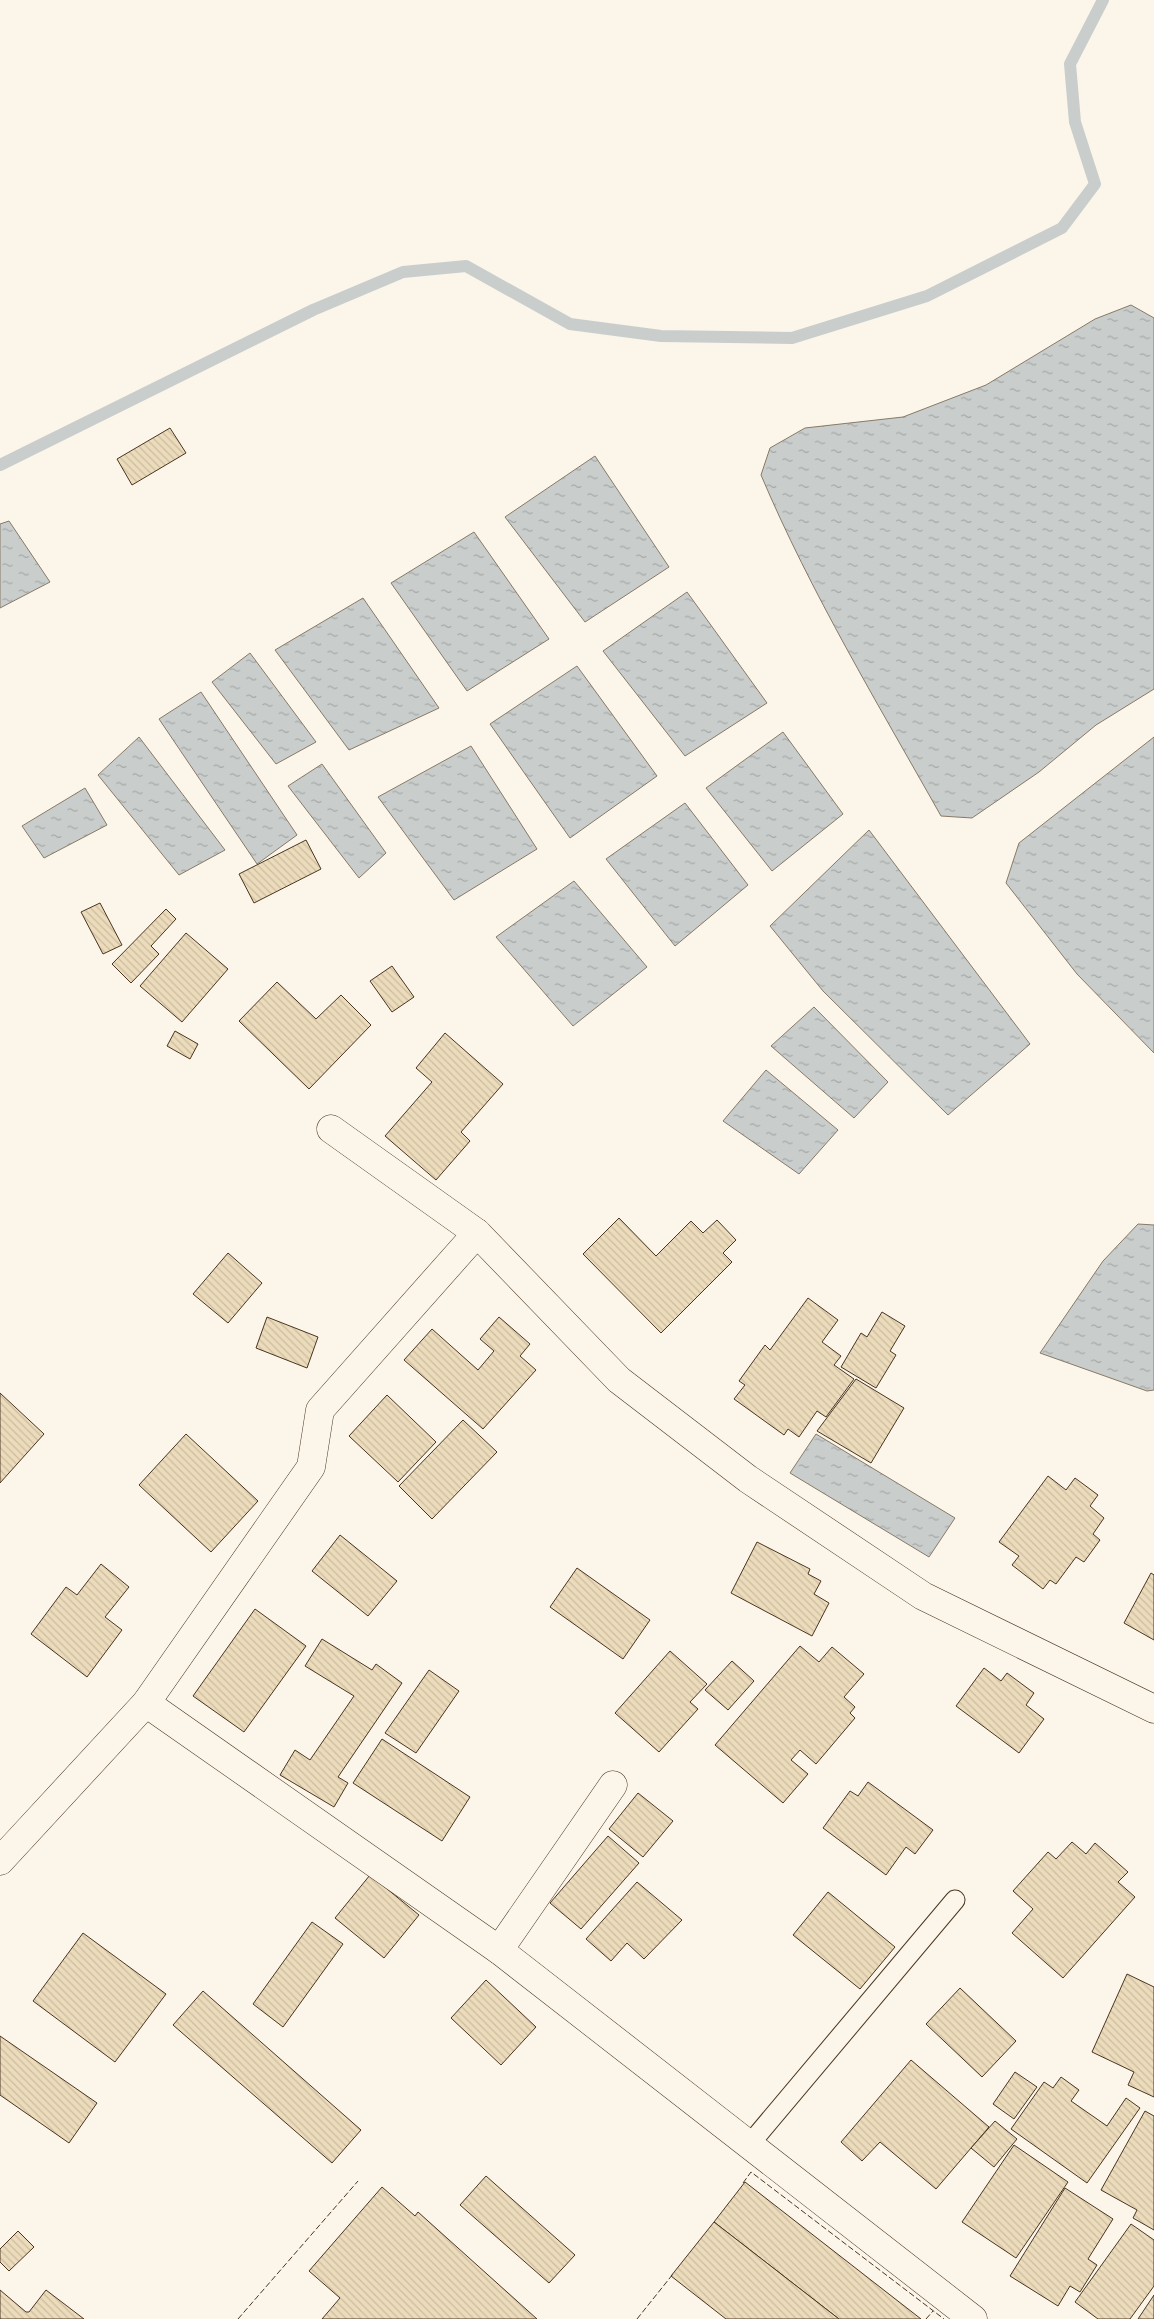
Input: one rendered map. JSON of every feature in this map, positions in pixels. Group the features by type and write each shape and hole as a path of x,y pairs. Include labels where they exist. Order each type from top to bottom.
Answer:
{"street":[{"path":"330,1129 477,1233 619,1380 748,1479 923,1596 1154,1709"},
{"path":"0,1861 146,1703 311,1467 320,1410 477,1233"},
{"path":"146,1703 499,1950 973,2319"},
{"path":"499,1950 613,1785"}],"lane":[{"path":"749,2145 955,1900"}],"water":[{"path":"1131,305 1154,318 1154,689 1096,725 1039,772 972,818 941,816 846,648 781,519 761,475 770,448 805,428 903,417 986,385 1095,319"},
{"path":"595,456 669,567 585,622 505,517"},
{"path":"9,521 50,582 0,608 0,524"},
{"path":"474,532 549,639 467,691 391,583"},
{"path":"687,592 767,703 685,756 603,651"},
{"path":"363,598 439,708 349,750 275,650"},
{"path":"250,653 316,742 276,764 212,682"},
{"path":"577,666 657,776 570,838 490,724"},
{"path":"201,692 297,835 257,864 159,719"},
{"path":"783,732 843,814 772,871 706,788"},
{"path":"139,737 225,850 179,875 98,775"},
{"path":"1154,737 1154,1053 1077,974 1006,883 1019,843"},
{"path":"471,746 537,849 454,900 378,797"},
{"path":"322,764 386,853 359,878 288,786"},
{"path":"85,788 107,825 44,858 22,826"},
{"path":"685,803 748,885 675,946 606,859"},
{"path":"869,830 1030,1044 948,1115 823,991 770,926"},
{"path":"574,881 647,967 573,1026 496,937"},
{"path":"814,1007 888,1082 854,1118 771,1046"},
{"path":"766,1070 838,1130 799,1174 723,1121"},
{"path":"1138,1224 1154,1225 1154,1390 1147,1391 1040,1353 1103,1261"},
{"path":"816,1434 955,1518 929,1557 790,1473"}],"building":[{"path":"170,428 186,453 132,485 117,459"},
{"path":"306,840 321,869 254,903 239,874"},
{"path":"100,903 122,945 103,954 81,912"},
{"path":"166,909 176,919 151,946 159,954 131,983 112,964"},
{"path":"186,933 228,969 182,1022 140,986"},
{"path":"392,966 414,997 392,1012 370,981"},
{"path":"277,982 316,1019 341,995 371,1025 309,1089 239,1021"},
{"path":"175,1031 198,1044 190,1059 167,1046"},
{"path":"445,1033 503,1084 461,1132 470,1141 436,1180 385,1136 432,1082 416,1068"},
{"path":"619,1218 656,1256 691,1221 703,1233 717,1220 736,1240 723,1253 732,1262 661,1333 583,1254"},
{"path":"228,1253 262,1283 228,1323 193,1294"},
{"path":"808,1298 838,1320 822,1342 841,1356 834,1365 854,1379 826,1417 817,1411 799,1437 788,1429 784,1435 734,1399 745,1385 739,1381 765,1345 770,1350"},
{"path":"882,1312 905,1326 890,1351 896,1355 876,1388 841,1367 861,1333 867,1337"},
{"path":"267,1317 318,1337 307,1368 256,1348"},
{"path":"499,1317 530,1344 520,1356 536,1370 483,1429 404,1360 432,1329 478,1370 494,1351 480,1339"},
{"path":"856,1379 904,1408 871,1463 817,1431"},
{"path":"0,1393 44,1434 0,1483"},
{"path":"387,1395 436,1442 398,1482 349,1436"},
{"path":"463,1420 497,1452 432,1519 399,1486"},
{"path":"186,1434 258,1501 211,1552 139,1485"},
{"path":"1048,1476 1066,1490 1075,1478 1098,1495 1090,1506 1104,1518 1093,1534 1100,1540 1084,1562 1076,1557 1056,1584 1050,1580 1043,1589 1012,1565 1019,1556 999,1542"},
{"path":"340,1535 397,1581 368,1616 312,1571"},
{"path":"757,1542 810,1569 808,1574 821,1581 814,1594 829,1603 812,1636 731,1593"},
{"path":"101,1564 129,1587 105,1617 122,1630 87,1677 31,1634 66,1587 77,1595"},
{"path":"577,1568 650,1620 623,1659 550,1607"},
{"path":"1151,1573 1154,1575 1154,1640 1124,1623"},
{"path":"255,1609 306,1646 244,1732 193,1696"},
{"path":"322,1639 372,1670 376,1664 402,1683 338,1777 348,1783 334,1807 280,1775 295,1750 310,1760 354,1696 305,1666"},
{"path":"800,1646 819,1662 832,1647 864,1674 844,1697 855,1707 850,1713 855,1718 816,1764 800,1750 791,1760 808,1774 783,1803 715,1745"},
{"path":"670,1651 707,1684 690,1702 698,1709 659,1752 615,1713"},
{"path":"732,1661 754,1681 728,1710 705,1690"},
{"path":"984,1668 1001,1681 1007,1673 1034,1693 1026,1705 1044,1719 1019,1753 956,1706"},
{"path":"429,1670 459,1691 416,1753 385,1733"},
{"path":"382,1739 470,1797 442,1841 353,1783"},
{"path":"868,1782 933,1830 915,1854 906,1847 886,1875 823,1828 850,1791 858,1796"},
{"path":"638,1793 673,1821 643,1857 609,1829"},
{"path":"608,1836 639,1863 581,1929 550,1903"},
{"path":"1072,1842 1086,1854 1095,1843 1128,1872 1118,1882 1135,1897 1063,1978 1012,1933 1033,1909 1013,1891 1048,1852 1056,1859"},
{"path":"370,1875 419,1915 384,1958 335,1918"},
{"path":"637,1882 682,1920 644,1959 627,1943 611,1961 586,1939"},
{"path":"828,1892 895,1947 860,1989 793,1935"},
{"path":"312,1922 343,1944 283,2027 253,2004"},
{"path":"83,1933 166,1994 115,2062 33,2001"},
{"path":"1127,1974 1154,1987 1154,2097 1128,2085 1134,2072 1092,2052"},
{"path":"486,1980 536,2027 501,2065 451,2018"},
{"path":"960,1988 1016,2041 982,2077 926,2024"},
{"path":"203,1991 361,2130 332,2163 173,2025"},
{"path":"0,2036 97,2103 69,2143 0,2095"},
{"path":"911,2060 989,2127 936,2189 880,2142 862,2161 841,2142"},
{"path":"1015,2072 1037,2087 1014,2119 993,2104"},
{"path":"1061,2077 1079,2090 1071,2101 1107,2126 1126,2098 1140,2108 1087,2183 1011,2129 1044,2082 1053,2088"},
{"path":"1145,2111 1154,2116 1154,2230 1133,2218 1137,2210 1101,2190"},
{"path":"995,2121 1017,2139 994,2167 971,2148"},
{"path":"1014,2145 1068,2182 1016,2258 962,2222"},
{"path":"486,2176 575,2255 549,2283 460,2205"},
{"path":"745,2182 921,2319 839,2319 714,2222"},
{"path":"382,2187 415,2216 418,2212 537,2319 322,2319 340,2298 309,2271"},
{"path":"1065,2188 1113,2219 1088,2259 1097,2265 1080,2292 1070,2286 1058,2306 1010,2276"},
{"path":"714,2222 839,2319 726,2319 671,2276"},
{"path":"1131,2224 1154,2240 1154,2286 1130,2319 1098,2319 1075,2302"},
{"path":"18,2231 34,2247 9,2271 0,2262 0,2249"},
{"path":"0,2290 26,2312 29,2312 46,2290 84,2319 0,2319"},
{"path":"1154,2295 1154,2319 1138,2319"}],"waterway":[{"path":"0,465 313,310 403,272 466,266 570,324 661,336 792,338 927,296 1062,228 1095,184 1075,122 1070,64 1103,0"}],"fence":[{"path":"743,2183 751,2172 944,2319"},
{"path":"238,2319 358,2181"},
{"path":"637,2319 673,2274"},
{"path":"926,2319 933,2311"}]}
